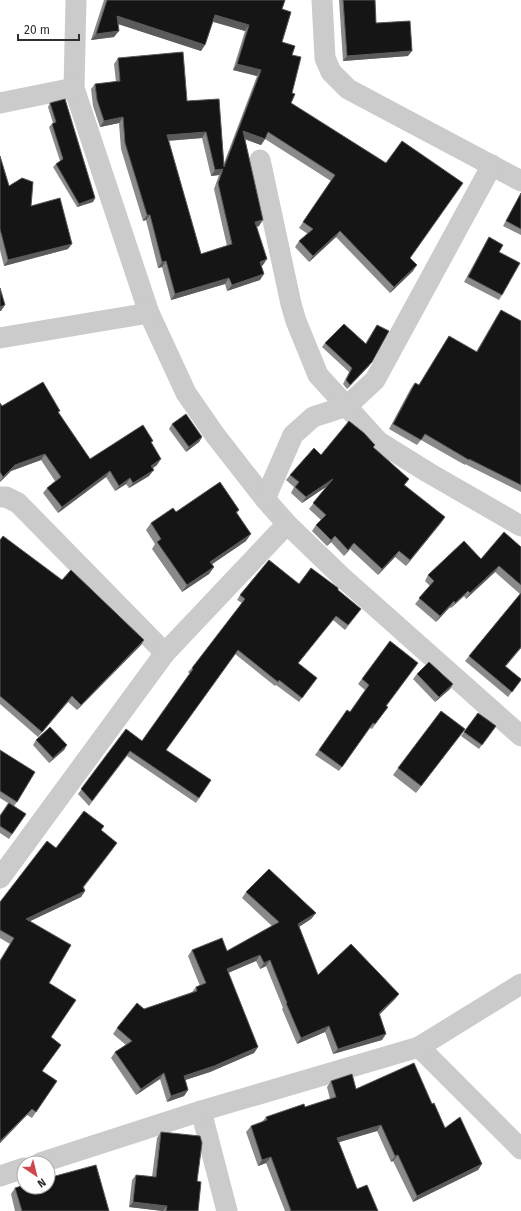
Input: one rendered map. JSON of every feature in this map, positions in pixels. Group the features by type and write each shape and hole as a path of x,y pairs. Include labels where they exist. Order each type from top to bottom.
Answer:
{"street":[{"path":"76,0 74,88 149,313 186,393 215,435 265,499 287,524 342,577 521,736"},
{"path":"322,0 324,58 331,72 348,89 521,181"},
{"path":"0,103 74,88"},
{"path":"260,160 291,304 296,321 318,374 379,442 429,473 521,526"},
{"path":"265,499 293,435 313,417 347,406 375,380 492,165"},
{"path":"0,338 149,313"},
{"path":"0,497 6,497 18,503 165,653"},
{"path":"0,878 165,653 287,524"},
{"path":"56,1158 201,1111 418,1047 521,984"},
{"path":"418,1047 521,1149"},
{"path":"201,1111 227,1211"},
{"path":"0,1176 16,1171"}],"building":[{"path":"107,0 285,0 282,9 291,12 282,42 295,46 292,55 301,57 292,93 295,94 291,103 386,163 402,141 463,183 410,258 417,265 394,287 340,231 313,256 299,241 313,229 303,222 335,175 268,132 265,139 243,131 263,220 255,222 267,259 260,262 264,274 232,285 229,278 175,294 166,261 162,262 150,215 147,215 125,143 123,117 104,121 97,100 95,84 120,81 118,58 183,52 187,101 219,99 224,167 261,70 237,64 249,25 215,15 205,45 117,16 119,31 96,34","holes":["206,132 215,170 223,169 218,183 232,244 201,254 167,135"]},
{"path":"343,0 375,0 376,23 410,21 412,51 347,56"},
{"path":"65,99 95,198 79,204 56,164 63,159 52,124 56,122 50,103"},
{"path":"0,156 9,186 22,178 33,182 31,206 60,198 72,244 8,260 0,229"},
{"path":"521,193 521,229 506,221"},
{"path":"489,237 503,245 499,252 520,263 502,295 468,277"},
{"path":"0,288 5,305 0,307"},
{"path":"501,310 521,321 521,485 469,460 425,434 421,440 393,424 415,383 419,385 449,336 477,352"},
{"path":"344,324 366,344 377,325 389,331 372,362 350,385 346,380 352,368 325,343"},
{"path":"43,382 60,411 58,412 90,459 143,425 153,441 151,442 161,459 151,466 154,470 133,483 130,478 119,486 110,471 62,507 47,488 61,477 45,454 15,465 3,477 0,472 0,403 2,406"},
{"path":"186,414 202,437 189,447 172,424"},
{"path":"349,421 364,433 375,445 373,447 409,479 404,485 445,517 410,560 399,551 382,569 354,543 348,550 335,536 331,540 316,525 326,515 313,503 333,479 306,497 295,487 299,482 290,475 314,448 321,455"},
{"path":"220,482 239,510 236,512 251,534 210,562 214,567 187,585 157,542 161,539 151,523 173,508 176,512"},
{"path":"504,532 521,547 521,585 499,566 470,593 468,591 455,603 454,601 440,616 419,598 434,581 428,575 464,541 481,559"},
{"path":"3,536 62,580 71,570 144,640 81,705 72,696 42,732 0,696 0,540"},
{"path":"269,560 299,584 311,568 338,588 338,590 361,609 348,625 336,616 298,663 317,678 302,698 279,680 278,682 238,650 166,750 211,780 199,798 130,751 92,801 81,789 126,729 142,741 193,669 192,668 245,599 240,595"},
{"path":"521,593 521,647 505,666 521,679 512,692 469,656"},
{"path":"390,641 418,663 386,706 388,707 375,724 373,723 342,767 319,750 347,710 350,712 369,685 362,679"},
{"path":"429,662 453,684 439,697 417,674"},
{"path":"441,711 465,729 421,786 398,768"},
{"path":"478,713 496,726 482,745 464,732"},
{"path":"50,727 67,745 53,758 36,740"},
{"path":"0,750 35,772 17,802 0,791"},
{"path":"9,803 26,814 12,834 0,826 0,816"},
{"path":"84,811 104,826 101,830 117,843 83,887 85,891 26,919 71,945 49,983 76,1000 51,1037 61,1045 42,1071 57,1081 36,1112 32,1109 0,1141 0,961 14,938 0,930 0,902 47,841 56,848"},
{"path":"269,869 316,913 298,924 318,975 351,944 399,994 379,1013 386,1034 338,1049 329,1026 301,1038 270,960 264,963 260,955 227,969 258,1047 214,1066 184,1076 188,1090 171,1096 164,1073 141,1089 115,1052 132,1041 117,1028 137,1003 144,1009 197,991 196,987 206,983 192,950 222,938 227,951 279,922 246,892"},
{"path":"414,1063 432,1104 434,1103 445,1128 460,1117 482,1164 417,1196 398,1155 395,1156 381,1125 337,1138 357,1189 367,1185 378,1211 291,1211 271,1157 262,1160 251,1126 267,1120 266,1117 304,1104 305,1107 336,1097 331,1081 352,1074 356,1089"},
{"path":"161,1132 200,1136 202,1143 197,1181 201,1182 198,1211 166,1211 167,1206 133,1202 136,1175 156,1177"},
{"path":"96,1165 109,1211 22,1211 17,1195 56,1195 56,1176"}]}
